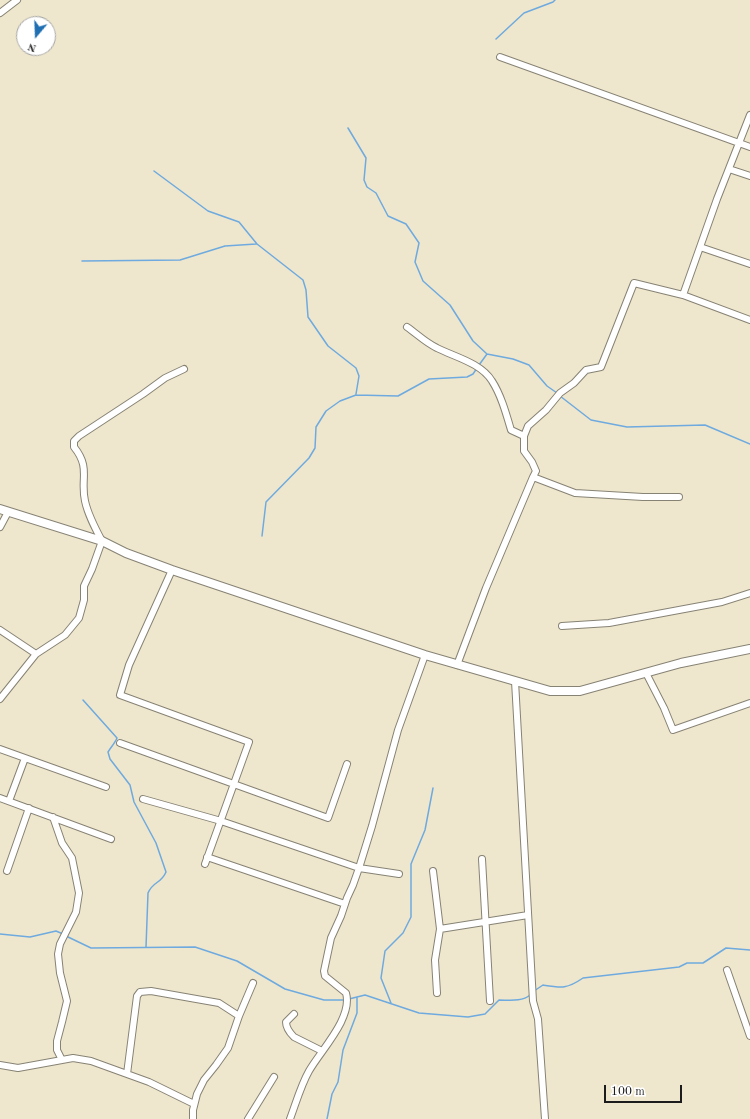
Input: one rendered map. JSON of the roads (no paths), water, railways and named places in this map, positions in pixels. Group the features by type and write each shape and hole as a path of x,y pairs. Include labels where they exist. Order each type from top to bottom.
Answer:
{"street":[{"path":"0,13 17,0"},
{"path":"500,57 750,147"},
{"path":"683,295 738,143 750,116"},
{"path":"729,168 750,176"},
{"path":"700,247 750,264"},
{"path":"457,665 486,588 536,471 532,462 524,451 524,436 528,426 546,410 560,393 574,383 586,370 601,367 634,283 683,295 750,320"},
{"path":"407,327 436,348 460,358 483,371 492,380 497,390 510,430 524,436"},
{"path":"0,699 36,654 65,635 80,618 84,600 84,586 102,541 91,520 85,499 84,464 82,456 74,447 74,441 78,436 165,378 184,369"},
{"path":"533,477 575,493 643,497 679,497"},
{"path":"0,509 102,541 126,553 172,570 425,655 550,691 580,691 646,674 680,663 750,649"},
{"path":"0,527 8,512"},
{"path":"172,570 129,665 120,695 249,742 205,864"},
{"path":"562,626 609,623 722,602 750,593"},
{"path":"0,630 36,654"},
{"path":"290,1119 305,1078 338,1028 348,1005 346,993 325,976 324,971 331,938 359,868 398,730 425,655"},
{"path":"646,674 664,708 673,730 750,703"},
{"path":"515,681 533,1001 538,1019 545,1119"},
{"path":"120,743 328,818 346,764"},
{"path":"0,749 106,787"},
{"path":"9,801 25,758"},
{"path":"0,798 111,839"},
{"path":"143,799 221,821 359,868 399,874"},
{"path":"7,871 29,808"},
{"path":"53,817 62,843 72,858 79,893 76,912 60,944 58,954 60,973 66,1001 57,1041 57,1050 62,1060"},
{"path":"207,857 345,904"},
{"path":"482,859 490,1001"},
{"path":"433,870 440,929 435,960 437,993"},
{"path":"440,929 528,916"},
{"path":"727,970 747,1020 750,1036"},
{"path":"193,1119 194,1104 204,1080 228,1048 239,1016 253,983"},
{"path":"127,1074 137,996 140,992 151,991 218,1003 239,1016"},
{"path":"294,1014 286,1022 286,1026 294,1038 322,1051"},
{"path":"0,1065 18,1068 74,1058 91,1061 149,1082 194,1104"},
{"path":"248,1119 274,1077"}],"waterway":[{"path":"496,39 524,13 555,0"},
{"path":"348,128 366,158 364,180 367,187 376,193 388,216 406,224 419,243 415,262 423,281 450,305 473,341 487,354 513,359 529,365 547,386 557,393"},
{"path":"154,171 208,211 239,222 257,244 303,280 306,290 308,317 328,346 356,368 359,376 356,394"},
{"path":"82,261 180,260 225,246 256,244"},
{"path":"479,365 487,354"},
{"path":"262,536 266,502 309,458 315,448 316,427 326,411 340,401 356,395 398,396 429,379 467,377 473,374 477,368"},
{"path":"560,396 591,420 627,427 705,425 750,444"},
{"path":"83,700 117,738 108,752 110,759 130,785 134,802 156,843 166,872 162,879 152,886 148,893 146,947"},
{"path":"391,1003 381,978 385,951 403,933 411,917 411,864 425,830 433,788"},
{"path":"0,934 30,937 56,931 63,934"},
{"path":"66,936 91,948 195,947 237,961 285,989 324,1000 344,1000"},
{"path":"534,991 543,985 560,987 568,986 583,978 679,967 687,963 703,963 726,948 750,950"},
{"path":"349,999 365,995 419,1013 468,1017 485,1014 499,1000 519,1000 530,995"},
{"path":"327,1119 332,1094 338,1082 343,1050 357,1013 357,998"}]}
